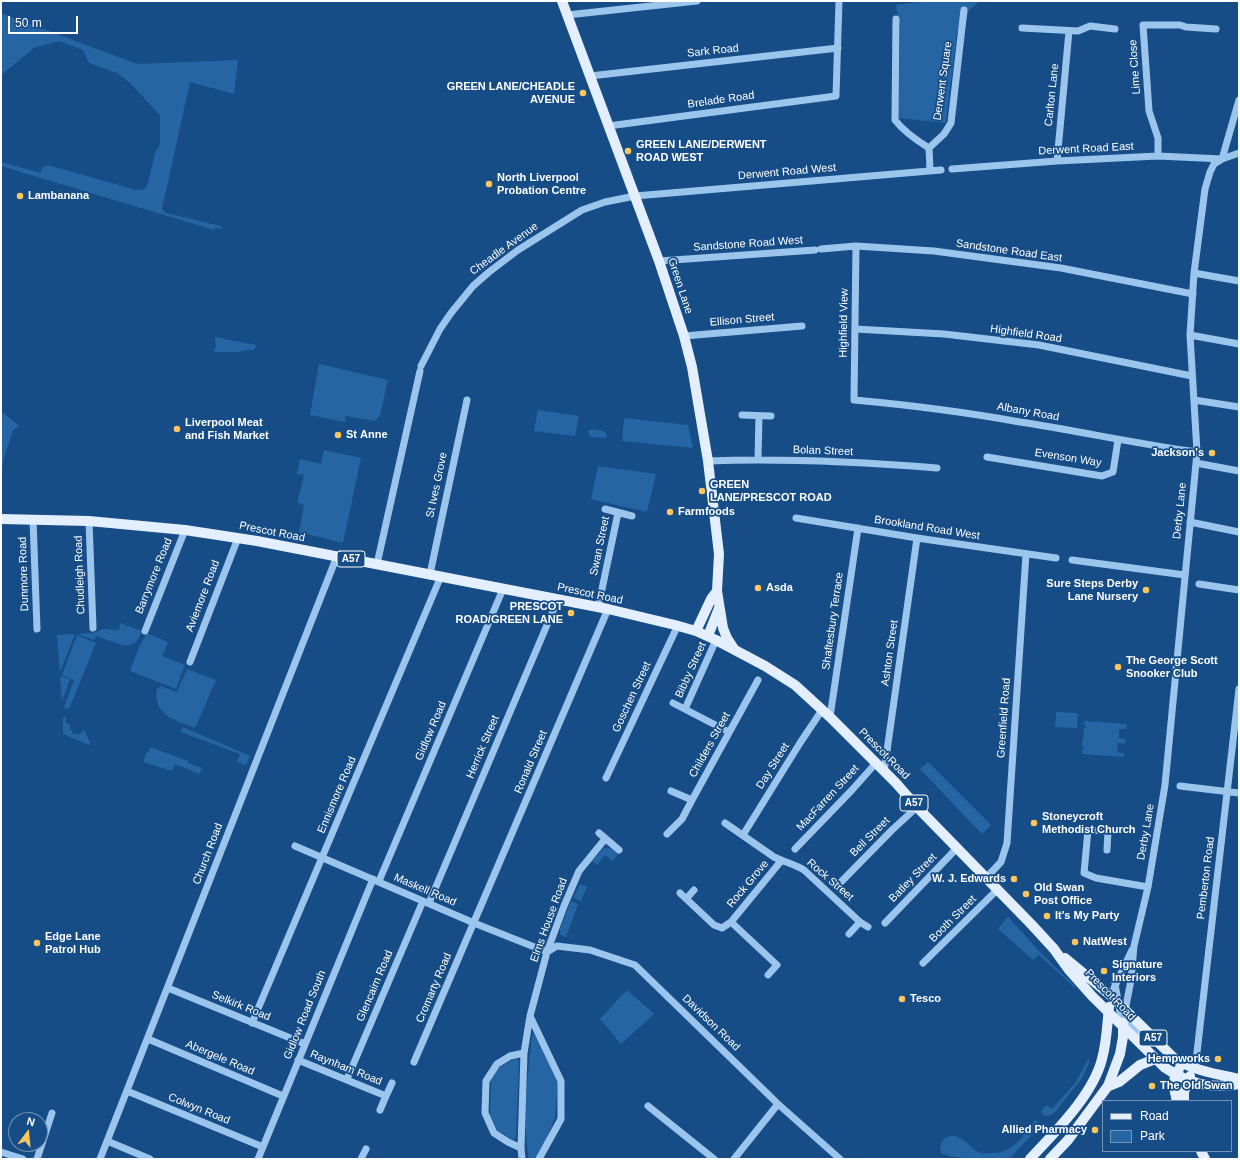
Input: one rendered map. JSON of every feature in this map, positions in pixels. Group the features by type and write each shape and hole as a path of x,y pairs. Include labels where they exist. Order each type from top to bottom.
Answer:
{"main road":[{"name":"Green Lane","path":"562,1 608,126 636,196 684,336 692,366 708,461 719,554 717,591 719,608 712,638"},
{"name":"Prescot Road","path":"1,519 89,521 184,530 238,538 558,599 678,626 696,631 712,638 765,666 795,685 830,717 1054,949 1110,995 1155,1059 1175,1074 1188,1081 1216,1086 1239,1084"},
{"name":"Green Lane","path":"696,631 711,599 717,591"},
{"path":"719,608 725,633 734,649"},
{"name":"Prescot Road","path":"1054,949 1069,970 1108,1012 1123,1015 1172,1056 1183,1063 1212,1074 1239,1079"},
{"path":"1030,1159 1077,1105 1091,1084 1102,1060 1107,1037 1110,995"},
{"path":"1050,1159 1068,1140 1107,1087 1120,1054 1123,1037 1123,1015"},
{"path":"1107,1087 1119,1082 1140,1065 1155,1059"},
{"path":"1177,1100 1173,1082 1175,1074 1183,1063"},
{"path":"1184,1100 1184,1095 1193,1068"}],"street":[{"path":"567,15 697,1"},
{"path":"838,48 839,1"},
{"name":"Derwent Square","path":"929,148 944,134 951,123 964,10"},
{"path":"896,19 895,120 904,130 929,148 930,170"},
{"name":"Lime Close","path":"1158,156 1158,138 1149,111 1142,25 1180,25 1186,27 1216,29"},
{"path":"1022,28 1078,31 1090,26 1115,29"},
{"name":"Carlton Lane","path":"1057,161 1070,31"},
{"name":"Sark Road","path":"590,76 838,48"},
{"name":"Brelade Road","path":"608,126 836,96 838,48"},
{"path":"1222,159 1239,100"},
{"path":"1222,159 1239,153"},
{"name":"Derwent Road East","path":"952,169 1057,161 1158,156 1222,159"},
{"name":"Derby Lane","path":"1123,1015 1131,980 1134,946 1148,887 1165,785 1197,452 1190,335 1194,273 1205,189 1212,167 1222,159"},
{"name":"Derwent Road West","path":"636,196 941,170"},
{"name":"Cheadle Avenue","path":"377,564 421,369 440,329 451,313 473,286 518,250 582,210 605,202 636,196"},
{"name":"Sandstone Road East","path":"818,250 856,246 934,252 1061,268 1193,294"},
{"name":"Highfield View","path":"854,400 856,246"},
{"name":"Sandstone Road West","path":"659,261 818,250"},
{"path":"1194,273 1239,281"},
{"name":"Ellison Street","path":"684,336 802,326"},
{"name":"Highfield Road","path":"855,328 944,334 1039,345 1192,376"},
{"path":"1190,335 1239,344"},
{"name":"St Ives Grove","path":"430,574 467,400"},
{"name":"Albany Road","path":"854,400 910,405 1197,452"},
{"path":"1194,400 1239,407"},
{"path":"742,415 771,416"},
{"path":"758,459 759,416"},
{"name":"Evenson Way","path":"987,457 1102,476 1113,472 1118,440"},
{"name":"Bolan Street","path":"708,461 758,459 937,468"},
{"path":"1196,463 1239,471"},
{"path":"605,510 632,516"},
{"name":"Swan Street","path":"603,609 618,513"},
{"name":"Brookland Road West","path":"796,518 917,538 1056,558"},
{"name":"Dunmore Road","path":"33,519 37,629"},
{"name":"Chudleigh Road","path":"89,521 93,628"},
{"path":"1190,522 1239,532"},
{"name":"Shaftesbury Terrace","path":"830,717 858,528"},
{"name":"Barrymore Road","path":"145,631 184,530"},
{"name":"Aviemore Road","path":"190,662 238,538"},
{"name":"Ashton Street","path":"884,772 917,538"},
{"name":"Greenfield Road","path":"986,878 1001,862 1007,843 1026,554"},
{"name":"Church Road","path":"100,1159 337,556"},
{"path":"1072,560 1186,575"},
{"name":"Ennismore Road","path":"252,1023 441,576"},
{"path":"1199,584 1239,590"},
{"name":"Gidlow Road","path":"376,880 503,588"},
{"name":"Herrick Street","path":"426,902 558,599"},
{"name":"Ronald Street","path":"474,923 603,609"},
{"name":"Goschen Street","path":"606,778 678,626"},
{"name":"Bibby Street","path":"685,709 712,638"},
{"name":"Childers Street","path":"667,834 682,819 758,680"},
{"name":"Pemberton Road","path":"1193,1068 1196,1061 1239,689"},
{"name":"Bibby Street","path":"673,703 729,732"},
{"name":"Day Street","path":"743,835 822,710"},
{"name":"MacFarren Street","path":"795,848 852,790 876,763"},
{"path":"1180,786 1239,793"},
{"path":"671,791 692,800"},
{"name":"Bell Street","path":"839,884 917,807"},
{"path":"725,823 781,861"},
{"path":"1107,850 1108,831 1088,830 1084,873 1096,878 1148,887"},
{"path":"599,833 619,850"},
{"name":"Elms House Road","path":"522,1159 521,1148 524,1054 530,1016 547,952 564,906 579,871 605,839"},
{"name":"Maskell Road","path":"295,846 474,923 547,952"},
{"name":"Batley Street","path":"885,922 957,848"},
{"name":"Rock Street","path":"781,861 793,864 804,870 860,922 868,927"},
{"name":"Rock Grove","path":"680,894 714,925 722,928 730,922 781,861"},
{"name":"Gidlow Road South","path":"258,1159 298,1060 376,880"},
{"path":"686,899 694,890"},
{"name":"Booth Street","path":"923,963 997,890"},
{"name":"Glencairn Road","path":"347,1079 426,902"},
{"name":"Rock Grove","path":"730,922 777,965 768,976"},
{"path":"849,934 860,922"},
{"name":"Cromarty Road","path":"414,1062 474,923"},
{"name":"Davidson Road","path":"547,952 557,946 590,950 635,965 778,1104 840,1159"},
{"name":"Derby Lane","path":"1110,995 1134,946"},
{"path":"1115,984 1123,1015"},
{"name":"Selkirk Road","path":"168,988 305,1044"},
{"path":"530,1016 561,1081 561,1119 538,1159"},
{"name":"Abergele Road","path":"148,1040 283,1096"},
{"path":"521,1148 494,1133 485,1113 486,1081 497,1064 510,1056 524,1054"},
{"name":"Raynham Road","path":"298,1060 386,1096"},
{"name":"Raynham Road","path":"380,1110 392,1083"},
{"name":"Colwyn Road","path":"127,1091 263,1147"},
{"path":"734,1159 778,1104"},
{"path":"648,1106 714,1159"},
{"path":"37,1159 52,1112"},
{"path":"107,1141 150,1159"},
{"path":"362,1159 366,1149"},
{"path":"1,1152 23,1159"}],"green space":[{"path":"927,1 980,1 969,10 965,23 957,32 946,123 897,118 900,26 896,5"},
{"path":"1,13 137,64 238,60 234,94 190,82 162,209 166,213 221,226 222,229 214,228 214,230 1,166 1,162 41,173 42,168 48,165 136,190 144,189 147,186 155,153 160,144 160,115 129,82 117,73 89,63 83,50 59,41 34,48 1,75"},
{"path":"215,337 256,345 254,350 239,352 215,352"},
{"path":"319,364 388,380 380,415 375,421 346,416 345,422 310,415"},
{"path":"538,410 579,416 575,436 534,431"},
{"path":"1,411 19,426 13,430 4,458 1,474"},
{"path":"624,418 688,425 693,448 622,441"},
{"path":"593,429 603,431 607,434 606,438 591,437 588,434 589,430"},
{"path":"324,450 361,458 343,543 299,532 304,505 297,503 304,475 297,474 300,459 321,464"},
{"path":"598,466 656,474 647,512 591,499"},
{"path":"120,623 142,631 139,638 135,642 129,645 122,645 96,636 94,640 78,634 93,633 103,629 119,630"},
{"path":"147,633 168,642 162,656 185,665 176,689 130,671 139,647"},
{"path":"75,634 60,672 57,635"},
{"path":"77,635 96,643 69,709 64,707 74,680 62,675"},
{"path":"187,669 216,680 195,728 167,715 158,705 156,697 157,688 160,686 177,692"},
{"path":"60,676 70,679 62,701"},
{"path":"1056,712 1078,713 1077,728 1055,727"},
{"path":"63,717 66,717 65,722 70,725 70,729 74,734 81,734 84,730 90,742 89,745 63,734"},
{"path":"1084,721 1127,724 1126,729 1119,729 1119,738 1125,739 1125,744 1118,743 1117,752 1124,753 1124,757 1082,754 1082,749 1084,749 1084,747 1082,747 1084,728 1086,728"},
{"path":"183,727 250,756 246,765 237,762 240,754 181,732"},
{"path":"150,747 188,761 188,763 202,768 199,774 175,764 172,771 143,762"},
{"path":"928,762 991,825 982,834 920,769"},
{"path":"604,848 610,848 618,854 613,861 605,855 597,865 592,861"},
{"path":"580,884 587,887 581,901 573,898"},
{"path":"571,901 578,904 566,937 560,935 560,929"},
{"path":"1008,917 1041,953 1076,987 1075,988 1039,955 1033,960 998,929"},
{"path":"627,990 654,1014 621,1044 600,1019"},
{"path":"536,1033 558,1083 555,1118 539,1158 529,1159 526,1130 526,1098 532,1036"},
{"path":"515,1058 519,1061 516,1137 513,1140 498,1131 490,1115 491,1080 500,1067"},
{"path":"1088,1060 1090,1061 1082,1078 1056,1111 1051,1115 1045,1116 1041,1112 1046,1105 1052,1109 1075,1083"},
{"path":"1035,1120 1041,1125 1009,1159 964,1158 941,1153 940,1149 942,1142 950,1136 961,1138 978,1152 998,1153 1005,1151 1022,1138"}],"place":[{"name":"GREEN LANE/CHEADLE AVENUE","path":"583,93"},
{"name":"GREEN LANE/DERWENT ROAD WEST","path":"628,151"},
{"name":"North Liverpool Probation Centre","path":"489,184"},
{"name":"Lambanana","path":"20,196"},
{"name":"Liverpool Meat and Fish Market","path":"177,429"},
{"name":"St Anne","path":"338,435"},
{"name":"Jackson's","path":"1212,453"},
{"name":"GREEN LANE/PRESCOT ROAD","path":"702,491"},
{"name":"Farmfoods","path":"670,512"},
{"name":"Asda","path":"758,588"},
{"name":"Sure Steps Derby Lane Nursery","path":"1146,590"},
{"name":"PRESCOT ROAD/GREEN LANE","path":"571,613"},
{"name":"The George Scott Snooker Club","path":"1118,667"},
{"name":"Stoneycroft Methodist Church","path":"1034,823"},
{"name":"W. J. Edwards","path":"1014,879"},
{"name":"Old Swan Post Office","path":"1026,894"},
{"name":"It's My Party","path":"1047,916"},
{"name":"NatWest","path":"1075,942"},
{"name":"Edge Lane Patrol Hub","path":"37,943"},
{"name":"Signature Interiors","path":"1104,971"},
{"name":"Tesco","path":"902,999"},
{"name":"Hempworks","path":"1218,1059"},
{"name":"The Old Swan","path":"1152,1086"},
{"name":"Allied Pharmacy","path":"1095,1130"}]}
